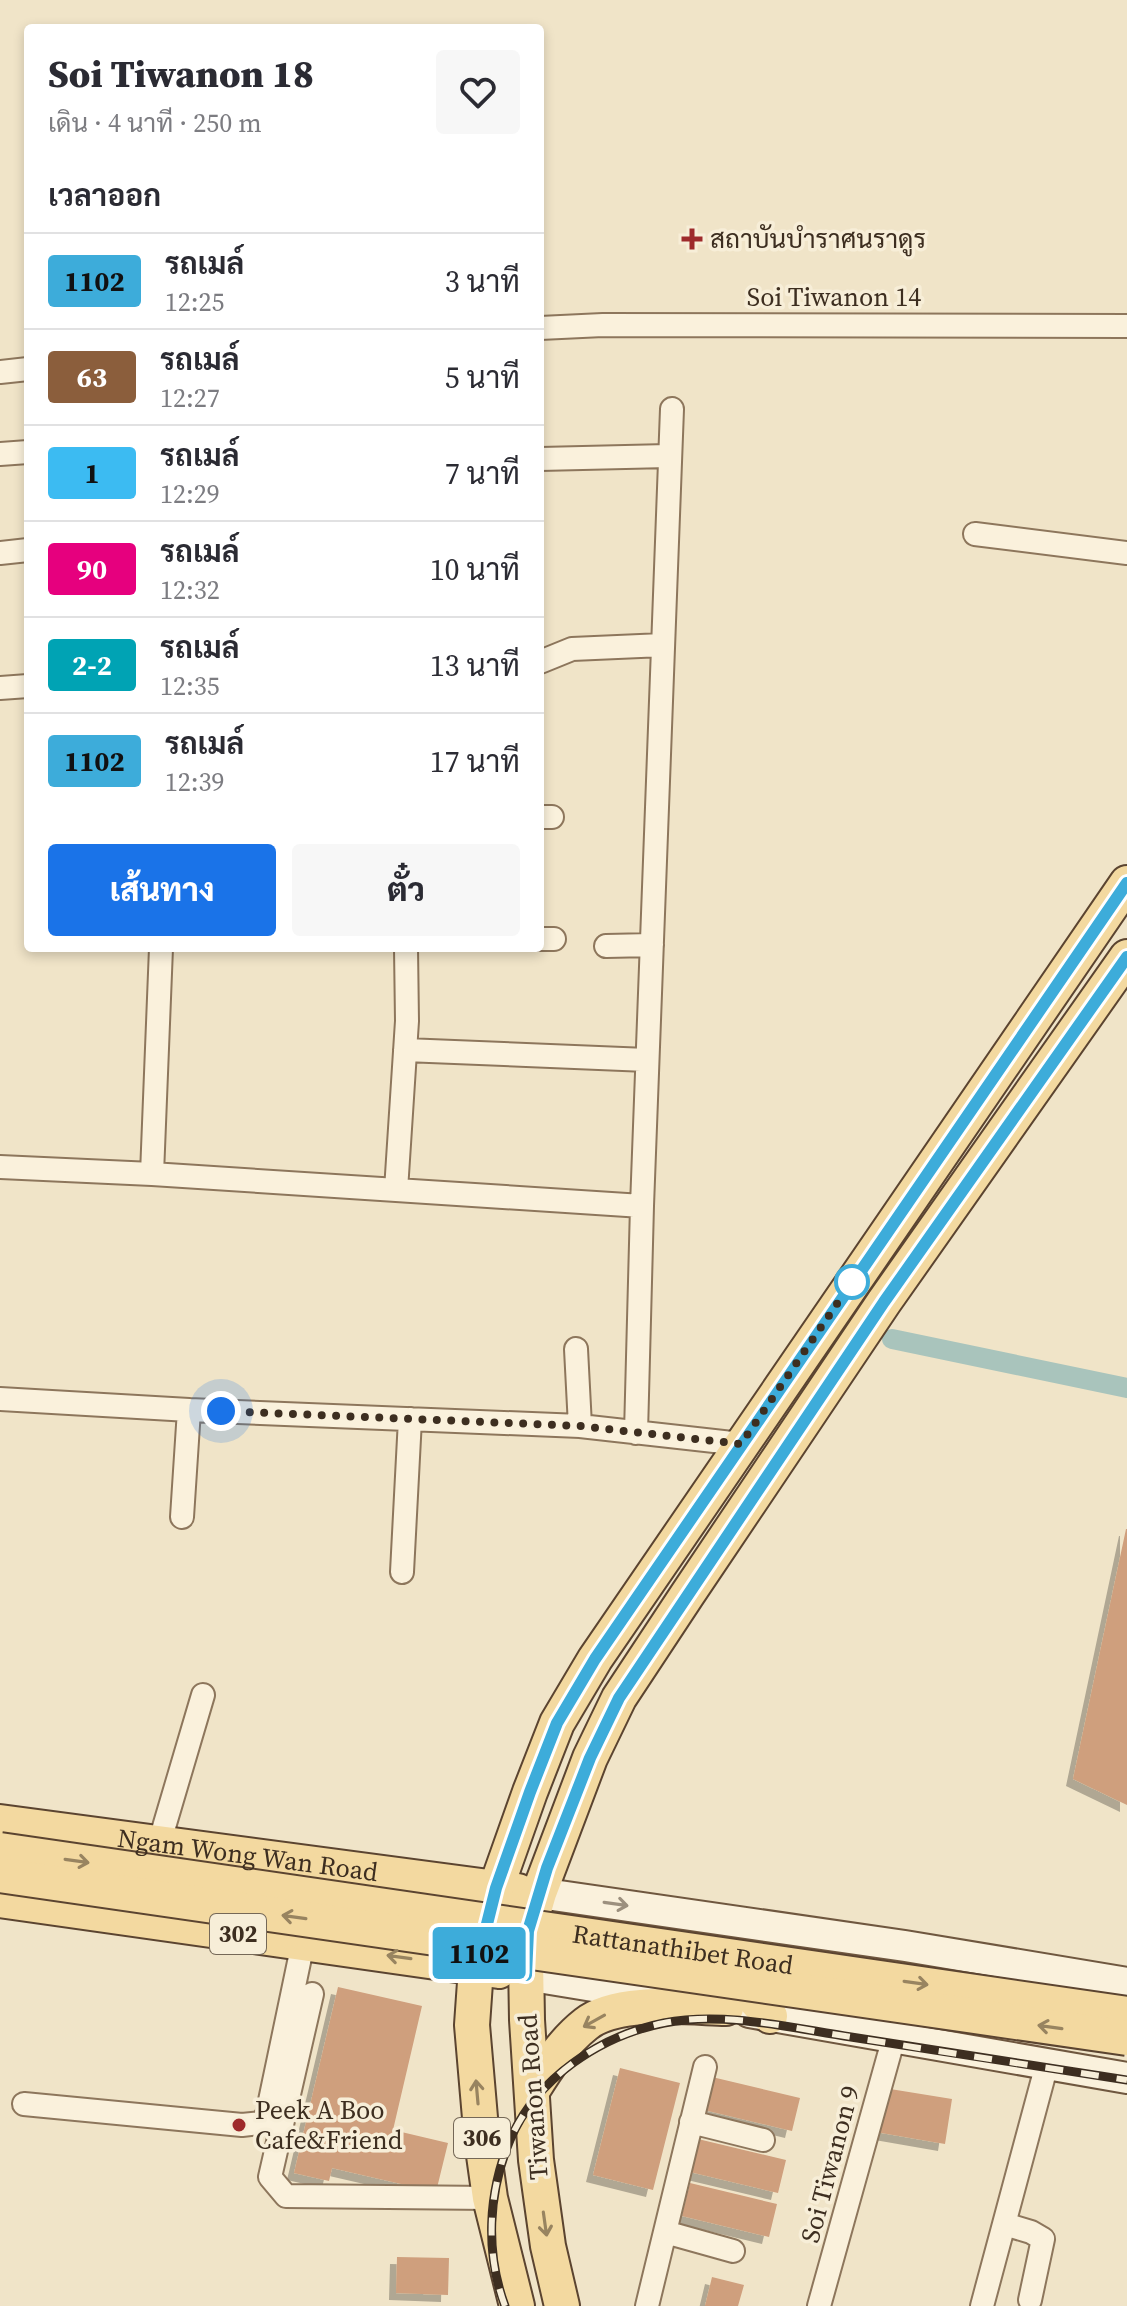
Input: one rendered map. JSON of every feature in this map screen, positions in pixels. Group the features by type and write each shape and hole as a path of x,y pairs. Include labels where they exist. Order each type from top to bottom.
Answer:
{"main road":[{"name":"Tiwanon Road","path":"517,2306 490,2198 472,2025 479,1953 493,1896 557,1723 595,1659 1127,883"},
{"name":"Tiwanon Road","path":"562,2306 548,2246 538,2174 527,1956 539,1893 590,1758 632,1678 884,1302 1127,957"},
{"name":"Ngam Wong Wan Road","path":"0,1822 288,1862 493,1896"},
{"name":"Rattanathibet Road","path":"0,1850 1127,2014"},
{"path":"288,1862 313,1889 333,1902 460,1928 479,1953 527,1956 550,1942 711,1966 746,1990 770,2016"},
{"name":"Rattanathibet Road","path":"0,1875 1127,2038"},
{"name":"Rattanathibet Road","path":"493,1896 539,1893 905,1946 1127,1983"},
{"path":"493,1896 527,1956"},
{"name":"302","path":"0,1900 303,1943 479,1953"},
{"path":"891,2036 859,2018 849,1988 863,1959 905,1946"},
{"name":"Rattanathibet Road","path":"527,1956 726,2008 1127,2078"},
{"path":"532,2091 557,2052 594,2019 622,2009 726,2008"}],"street":[{"name":"Soi Tiwanon 14","path":"544,328 603,325 1127,326"},
{"path":"0,372 24,369"},
{"path":"636,1433 672,409"},
{"path":"0,454 24,452"},
{"path":"544,459 668,456"},
{"path":"975,534 1127,553"},
{"path":"0,553 24,550"},
{"path":"544,660 572,649 663,645"},
{"path":"0,688 24,686"},
{"path":"606,946 652,945"},
{"path":"152,1174 161,952"},
{"path":"396,1190 405,1050 406,952"},
{"path":"405,1050 647,1060"},
{"path":"0,1167 642,1206"},
{"path":"576,1349 580,1426"},
{"path":"0,1399 580,1426 741,1444"},
{"path":"182,1517 189,1410"},
{"path":"402,1572 410,1419"},
{"path":"159,1844 203,1695"},
{"path":"24,2104 242,2125 261,2123 267,2115 303,1943"},
{"path":"312,1994 270,2177 286,2196 490,2198"},
{"name":"Soi Tiwanon 9","path":"819,2306 891,2036"},
{"path":"982,2306 1047,2064"},
{"path":"647,2306 705,2067"},
{"path":"691,2122 763,2140"},
{"path":"1004,2224 1043,2239 1030,2300"},
{"path":"665,2232 733,2251"}],"building":[{"path":"1127,1529 1127,1805 1073,1779"},
{"path":"338,1987 422,2006 393,2130 448,2143 436,2192 332,2168 329,2181 294,2173"},
{"path":"620,2068 680,2083 653,2190 593,2175"},
{"path":"712,2077 800,2098 792,2131 704,2110"},
{"path":"884,2088 952,2099 945,2144 876,2132"},
{"path":"698,2139 786,2160 778,2193 690,2172"},
{"path":"690,2183 777,2204 769,2237 682,2216"},
{"path":"397,2257 449,2258 448,2295 396,2293"},
{"path":"712,2277 744,2285 738,2306 705,2306"}],"waterway":[{"path":"892,1339 1127,1388"}],"railway":[{"path":"505,2306 494,2265 492,2223 497,2181 510,2140 521,2118 553,2080 594,2050 640,2029 687,2020 758,2022 1127,2080"}],"bus line":[{"name":"1102","path":"1127,883 595,1659 557,1723 530,1792 496,1888 476,1968 526,1975 528,1931 547,1868 590,1758 619,1698 884,1302 1127,957"}],"place":[{"name":"สถาบันบำราศนราดูร","path":"692,239"},
{"name":"Peek A Boo Cafe&Friend","path":"239,2125"}],"route":[{"path":"221,1411 580,1426 741,1444 852,1282"}]}
